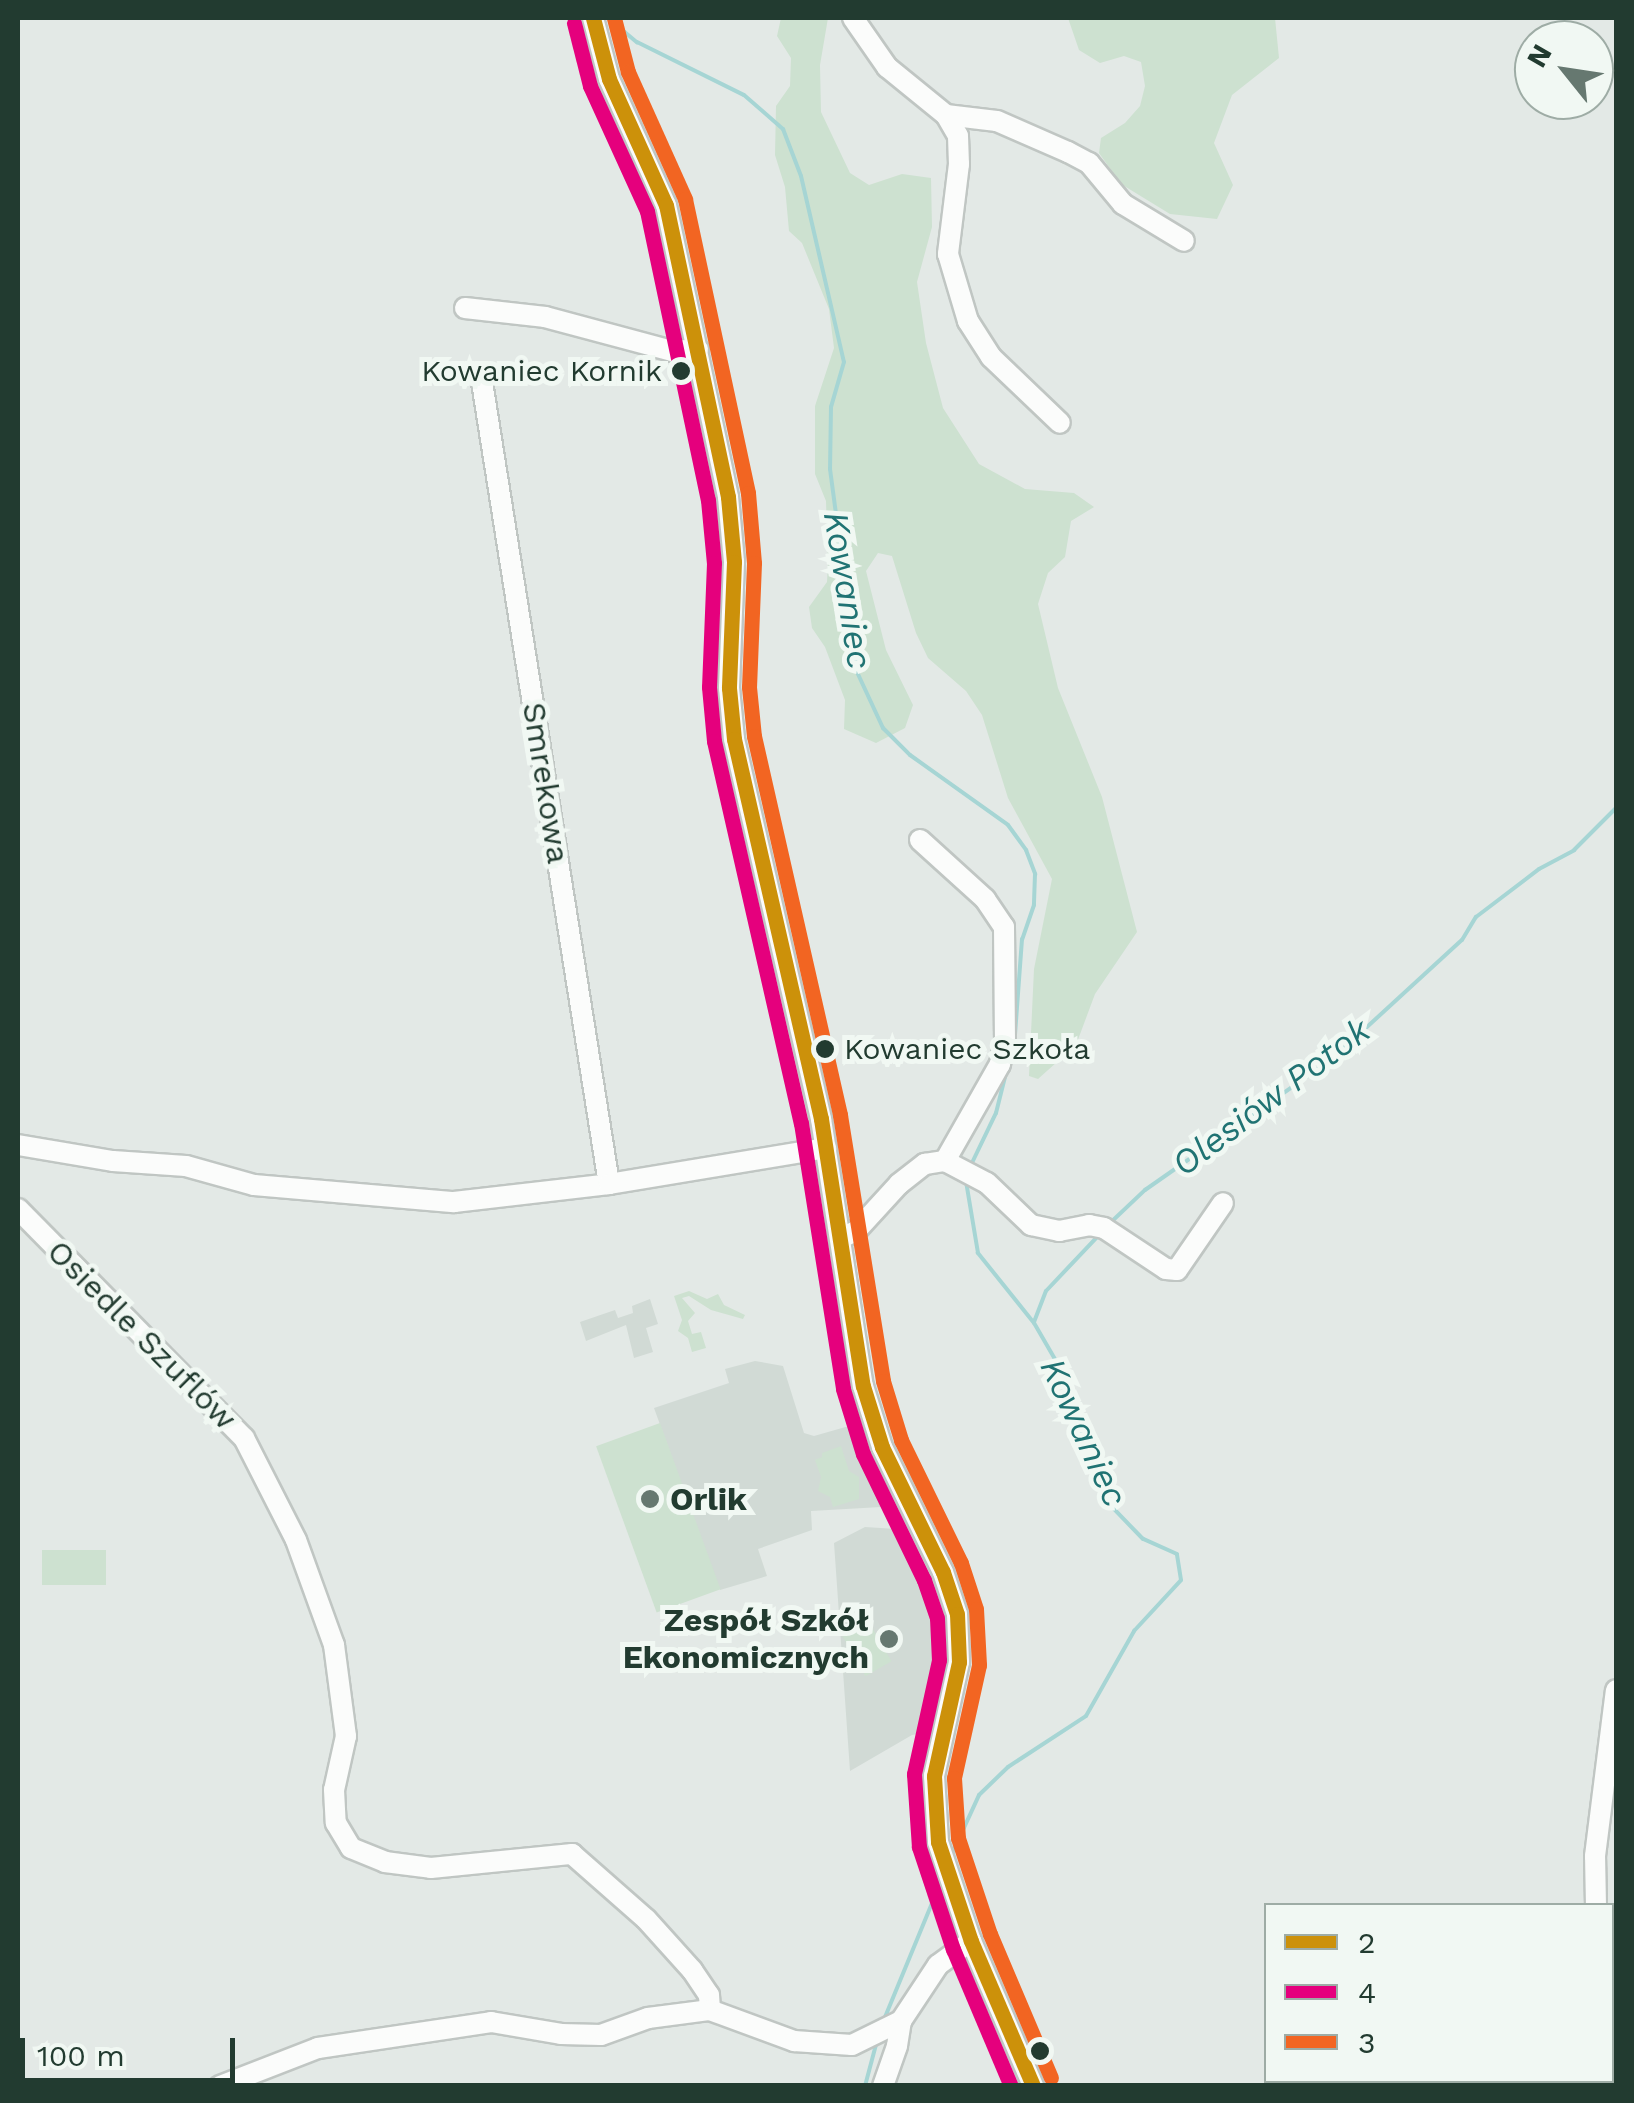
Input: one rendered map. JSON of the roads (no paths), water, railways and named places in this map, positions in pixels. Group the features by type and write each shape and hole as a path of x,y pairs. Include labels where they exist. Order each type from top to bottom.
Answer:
{"street":[{"path":"853,18 886,67 946,115 958,136 959,164 948,254 968,321 991,357 1060,423"},
{"path":"593,19 609,79 666,205 698,349 734,536 729,688 734,739 826,1148 856,1350 874,1424 957,1614 959,1662 934,1776 938,1842 972,1942 1033,2086"},
{"path":"946,115 997,121 1089,163 1123,204 1184,241"},
{"path":"466,308 545,317 672,351 698,349"},
{"name":"Smrekowa","path":"482,382 609,1184"},
{"path":"920,840 985,899 1004,927 1005,1042 1000,1064 954,1138 951,1162"},
{"path":"18,1145 112,1161 186,1166 254,1185 454,1202 609,1184 826,1148"},
{"path":"841,1238 856,1231 899,1184 925,1164 951,1162 980,1178 1031,1225 1059,1231 1089,1225 1104,1228 1166,1269 1177,1270 1222,1203"},
{"name":"Osiedle Szuflów","path":"18,1209 244,1438 296,1540 334,1645 346,1736 334,1790 336,1823 351,1848 385,1862 431,1868 572,1854 646,1920 692,1970 709,1995 710,2010"},
{"path":"1596,1903 1595,1856 1616,1690"},
{"path":"220,2086 336,2045 492,2022 561,2034 602,2035 648,2018 710,2010 794,2041 840,2047 864,2042 895,2026 938,1965 972,1942"},
{"path":"882,2086 897,2046 895,2026"}],"waterway":[{"name":"Kowaniec","path":"608,18 637,42 744,95 783,129 801,176 844,362 831,407 830,469 857,672 883,728 910,755 1008,825 1026,850 1035,874 1034,905 1022,939 1015,1035"},
{"name":"Olesiów Potok","path":"1109,1224 1145,1190 1332,1059 1462,940 1476,917 1539,869 1574,850 1616,808"},
{"name":"Kowaniec","path":"970,1167 996,1113 1006,1073"},
{"name":"Kowaniec","path":"951,1856 979,1795 1008,1767 1086,1716 1134,1631 1181,1580 1177,1554 1143,1539 1111,1506 1091,1465 1063,1373 1034,1323 978,1253 966,1181"},
{"name":"Olesiów Potok","path":"1034,1322 1046,1291 1099,1235"},
{"name":"Kowaniec","path":"883,2022 942,1879"},
{"name":"Kowaniec","path":"865,2086 877,2041"}],"place":[{"name":"Kowaniec Kornik","path":"681,371"},
{"name":"Kowaniec Szkoła","path":"825,1049"},
{"name":"Orlik","path":"650,1499"},
{"name":"Zespół Szkół Ekonomicznych","path":"889,1639"}]}
